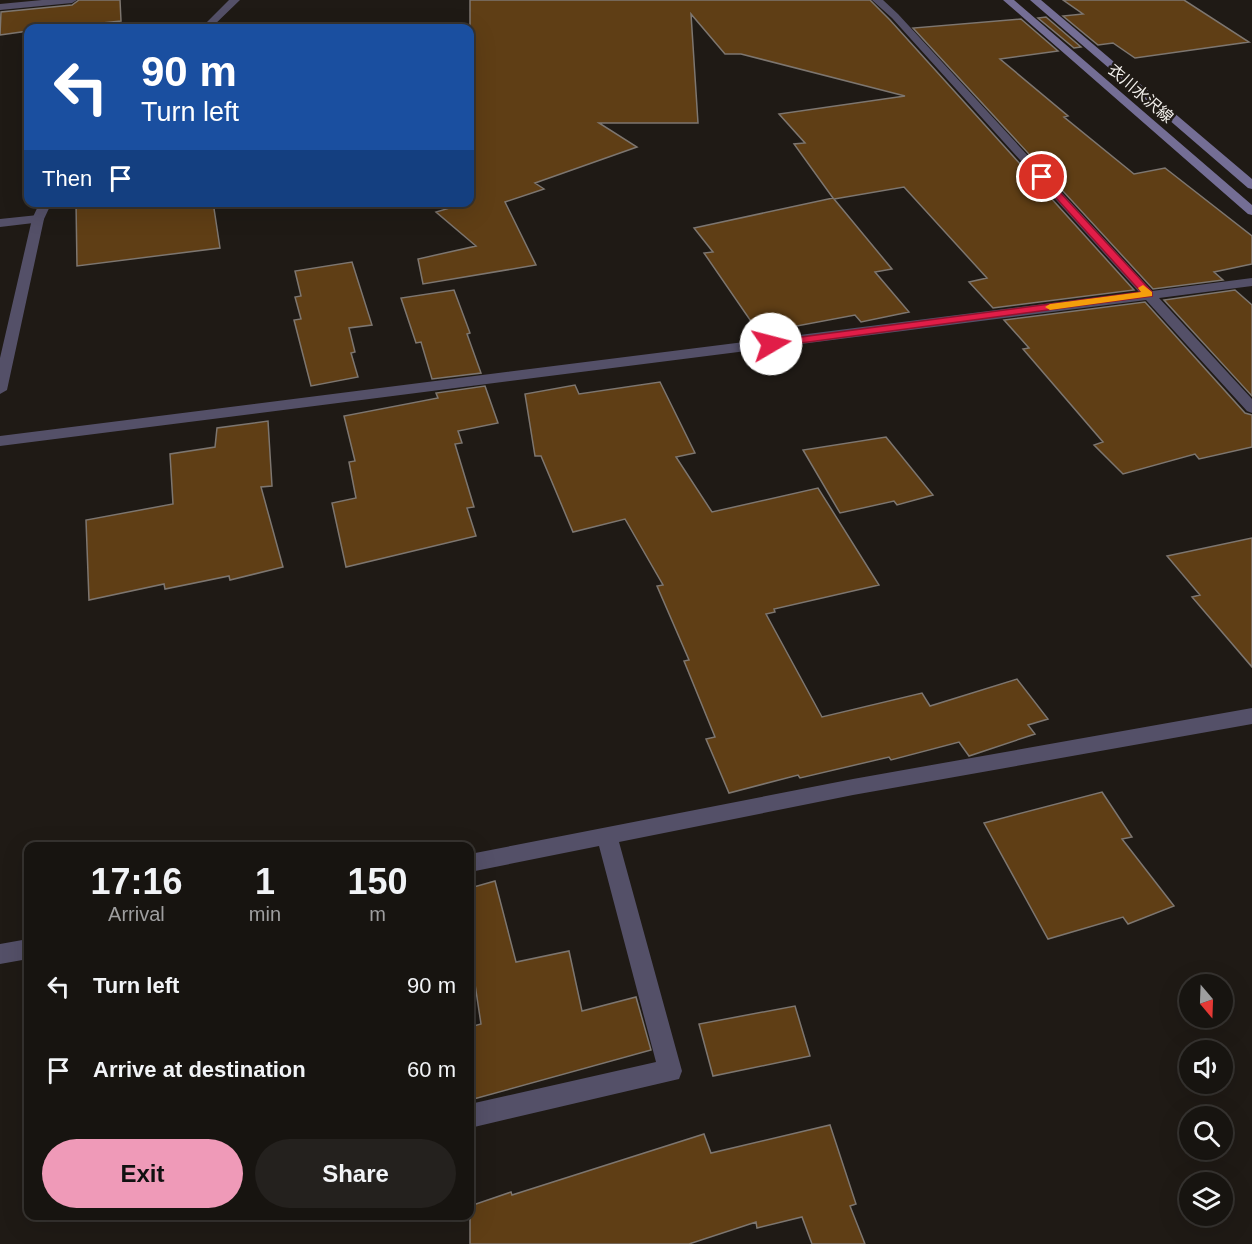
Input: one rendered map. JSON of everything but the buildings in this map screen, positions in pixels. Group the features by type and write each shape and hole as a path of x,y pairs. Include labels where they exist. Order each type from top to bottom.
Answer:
{"main road":[{"name":"衣川水沢線","path":"1008,0 1252,211"},
{"name":"衣川水沢線","path":"1035,0 1252,185"}],"street":[{"path":"0,7 72,0"},
{"path":"210,24 235,0"},
{"path":"877,0 895,16 1252,408"},
{"path":"0,390 38,219 44,207"},
{"path":"0,224 38,219"},
{"path":"0,441 1252,282"},
{"path":"474,862 853,787 1252,716"},
{"path":"474,1115 670,1071 607,836"},
{"path":"0,954 24,950"}],"slow traffic":[{"path":"1050,307 1149,294 1143,288"}],"route":[{"path":"771,344 1149,294 1042,177"}]}
